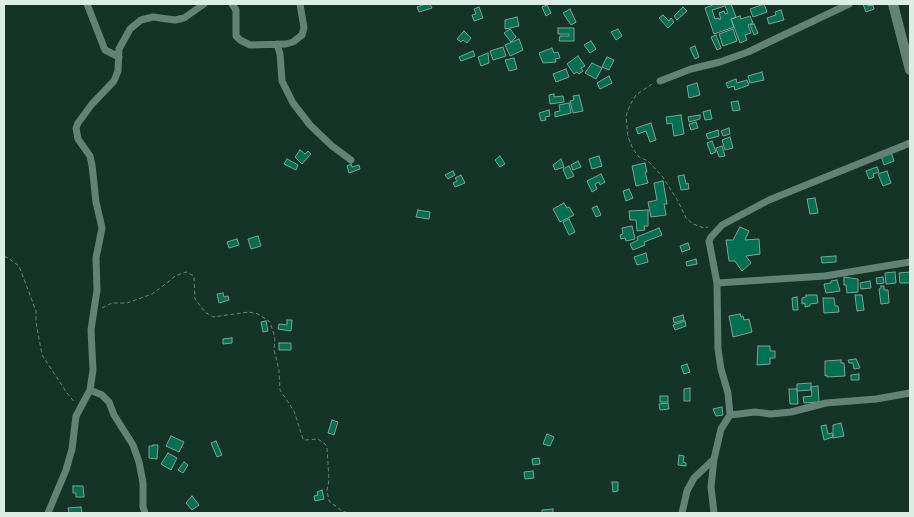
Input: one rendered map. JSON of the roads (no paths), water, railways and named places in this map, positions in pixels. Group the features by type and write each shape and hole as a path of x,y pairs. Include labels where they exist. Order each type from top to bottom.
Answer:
{"main road":[{"path":"893,4 910,70"}],"street":[{"path":"87,4 105,50 119,57"},
{"path":"48,513 66,470 72,449 76,416 79,407 90,390 93,370 91,330 97,290 96,258 102,228 96,202 90,156 78,139 76,128 81,118 114,81 118,71 123,39 130,29 141,20 153,17 184,18 204,4"},
{"path":"232,4 236,10 236,36 250,45 286,44 293,42 304,32 300,4"},
{"path":"660,81 691,69 720,62 748,52 849,4"},
{"path":"277,44 280,54 282,81 293,104 310,125 332,146 351,160"},
{"path":"714,513 711,487 714,459 722,429 730,415 728,393 718,349 716,283 709,240 714,231 722,225 769,200 910,143"},
{"path":"716,283 825,276 910,262"},
{"path":"90,390 109,402 114,415 133,445 144,484 143,507 145,513"},
{"path":"730,415 755,412 771,414 791,412 826,403 876,399 910,393"},
{"path":"682,513 687,491 694,478 714,459"}]}
